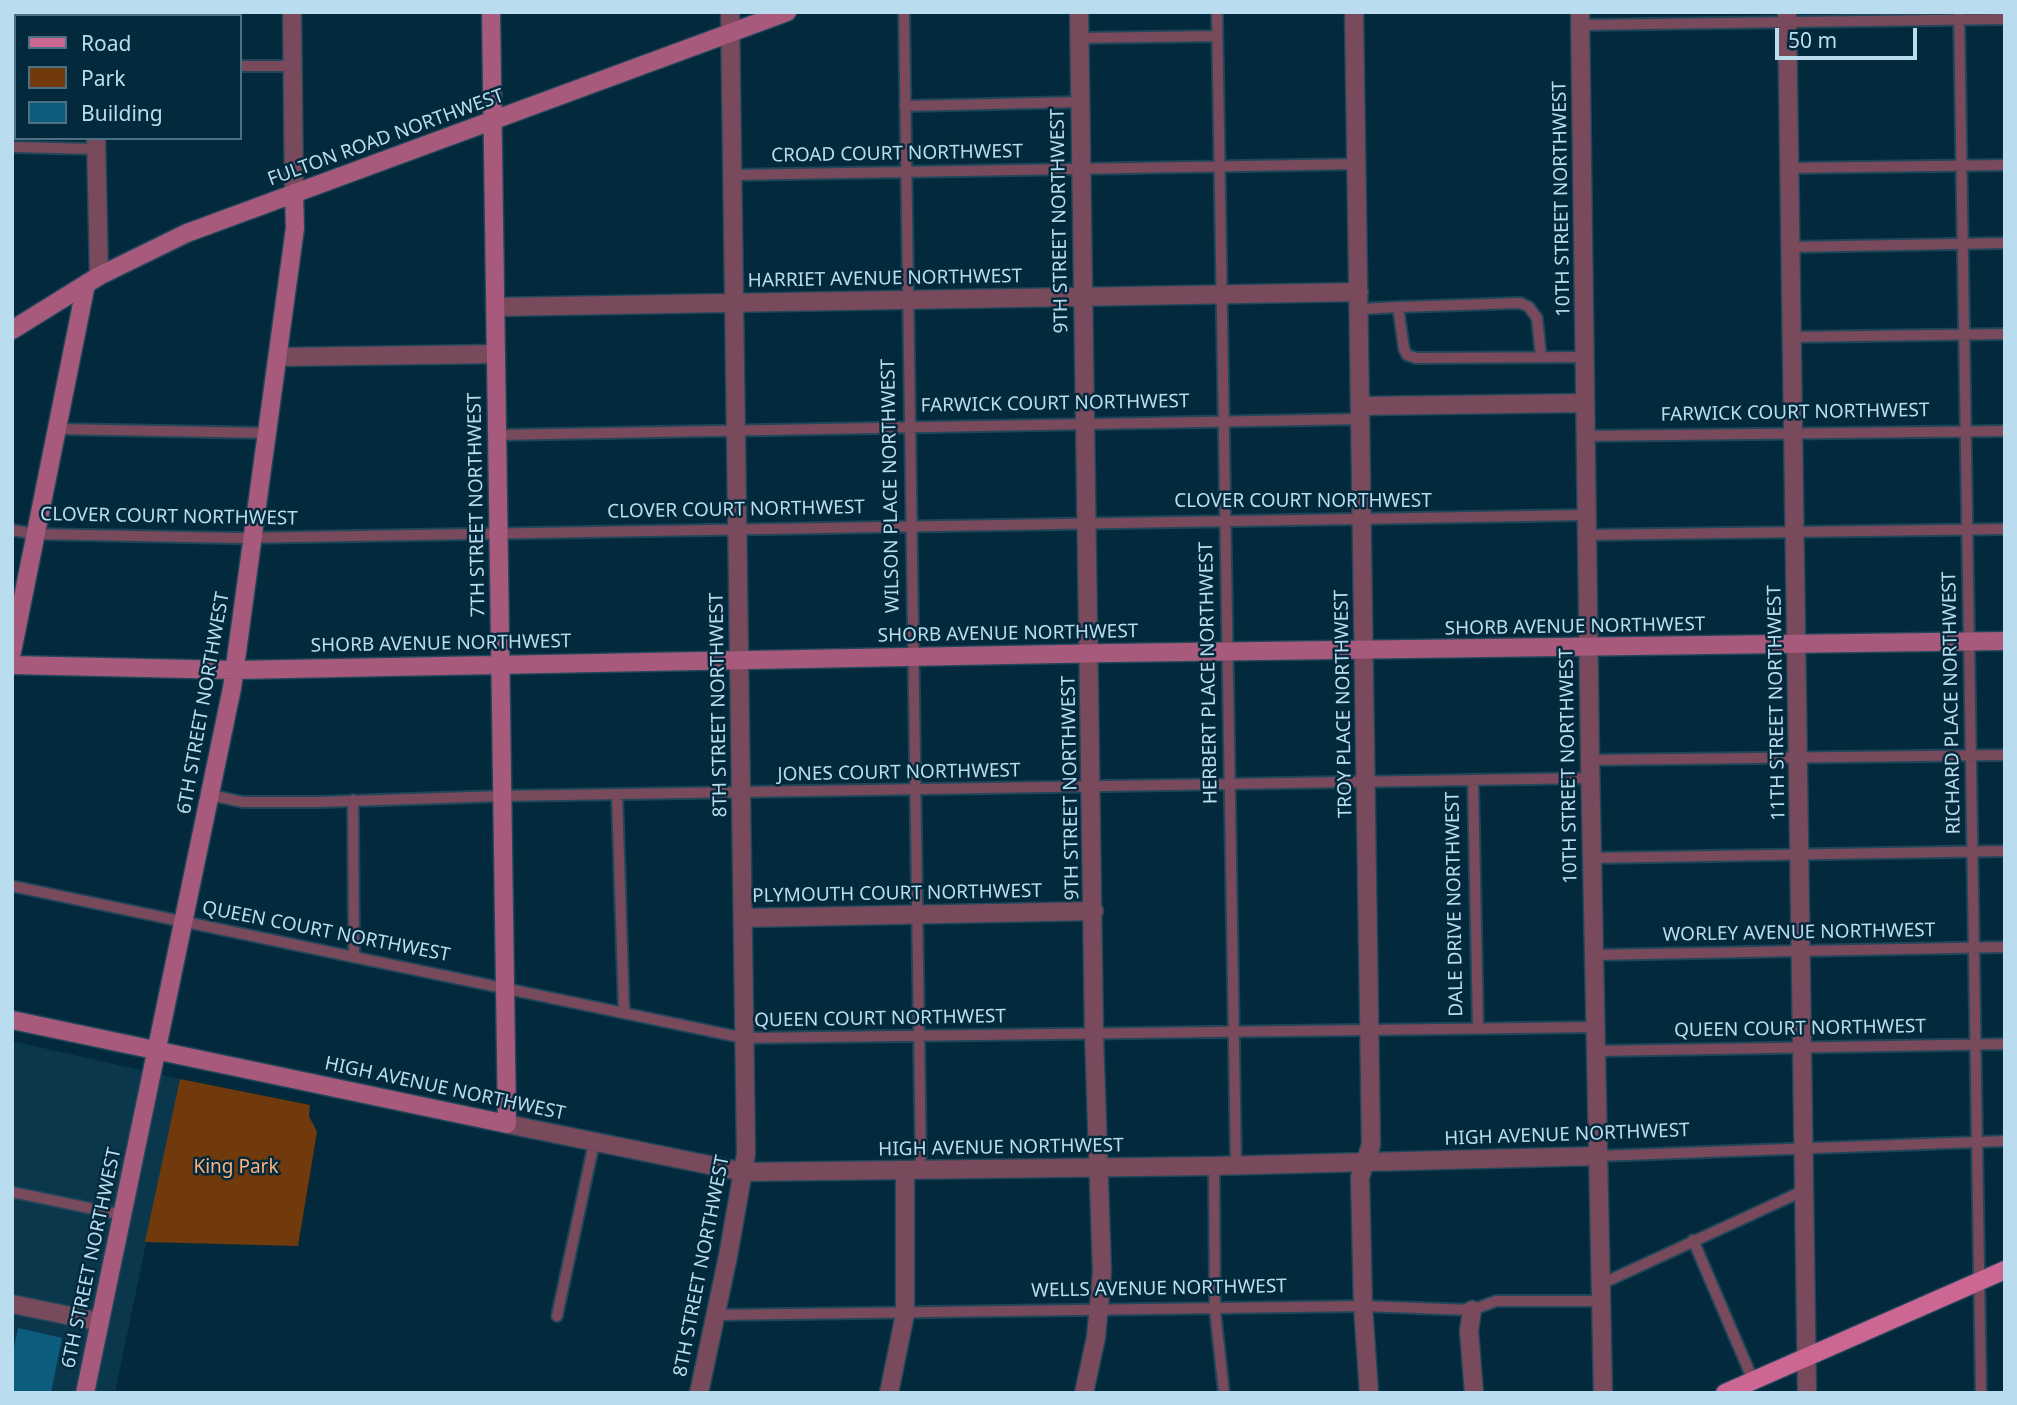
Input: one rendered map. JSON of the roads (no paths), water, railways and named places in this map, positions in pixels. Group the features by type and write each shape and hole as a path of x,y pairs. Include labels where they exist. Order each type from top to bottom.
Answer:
{"main road":[{"path":"1725,1393 2005,1270"}],"street":[{"name":"6TH STREET NORTHWEST","path":"85,1393 235,670 295,228 292,12"},
{"name":"7TH STREET NORTHWEST","path":"491,12 507,1124"},
{"name":"8TH STREET NORTHWEST","path":"699,1393 744,1172 740,660 730,12"},
{"name":"FULTON ROAD NORTHWEST","path":"12,330 92,280 187,233 787,12"},
{"name":"9TH STREET NORTHWEST","path":"1079,12 1100,1310 1084,1393"},
{"name":"TROY PLACE NORTHWEST","path":"1354,12 1371,1145 1360,1177 1363,1306 1369,1393"},
{"name":"11TH STREET NORTHWEST","path":"1787,18 1807,1393"},
{"name":"10TH STREET NORTHWEST","path":"1581,19 1588,647 1603,1393"},
{"path":"12,652 35,534 92,280 96,144"},
{"name":"HARRIET AVENUE NORTHWEST","path":"495,307 1221,295 1360,301"},
{"path":"278,357 496,354"},
{"name":"FARWICK COURT NORTHWEST","path":"1361,413 1585,403"},
{"name":"SHORB AVENUE NORTHWEST","path":"12,665 235,670 2005,641"},
{"name":"PLYMOUTH COURT NORTHWEST","path":"743,918 1094,911"},
{"name":"HIGH AVENUE NORTHWEST","path":"12,1020 594,1143 744,1172 1236,1166 1598,1156"},
{"name":"WILSON PLACE NORTHWEST","path":"889,1393 905,1314 913,1169"},
{"path":"12,1304 100,1322"},
{"path":"1472,1310 1469,1331 1474,1393"}],"lane":[{"name":"WILSON PLACE NORTHWEST","path":"904,12 920,1037 913,1169"},
{"name":"HERBERT PLACE NORTHWEST","path":"1217,12 1236,1166"},
{"path":"1581,19 1959,16 2005,19"},
{"name":"RICHARD PLACE NORTHWEST","path":"1959,16 1969,755 1982,1393"},
{"path":"1079,38 1217,36"},
{"path":"242,66 292,66"},
{"path":"905,106 1079,102"},
{"path":"12,147 96,144"},
{"name":"CROAD COURT NORTHWEST","path":"731,175 1357,164"},
{"path":"1790,168 2005,165"},
{"path":"1791,247 2005,243"},
{"path":"1360,301 1398,307 1520,303 1529,307 1537,318 1541,357"},
{"path":"1398,307 1404,349 1407,355 1416,358 1584,357"},
{"path":"1793,337 2005,334"},
{"name":"FARWICK COURT NORTHWEST","path":"497,435 1222,422 1361,413"},
{"path":"58,429 267,433"},
{"name":"FARWICK COURT NORTHWEST","path":"1585,436 2005,431"},
{"name":"CLOVER COURT NORTHWEST","path":"12,530 35,534 253,538 498,531 1586,515"},
{"path":"1587,535 2005,529"},
{"name":"JONES COURT NORTHWEST","path":"210,795 243,802 1473,780 1590,769 1798,757 2005,755"},
{"name":"DALE DRIVE NORTHWEST","path":"1473,780 1478,1026"},
{"path":"617,795 624,1012"},
{"path":"353,800 354,956"},
{"path":"1592,858 2005,851"},
{"name":"QUEEN COURT NORTHWEST","path":"12,887 744,1038 1369,1030 1478,1026 1596,1027"},
{"name":"WORLEY AVENUE NORTHWEST","path":"1594,955 2005,947"},
{"name":"QUEEN COURT NORTHWEST","path":"1596,1051 2005,1044"},
{"name":"HIGH AVENUE NORTHWEST","path":"1598,1156 2005,1141"},
{"path":"557,1316 594,1143"},
{"path":"1214,1166 1215,1310 1224,1393"},
{"name":"WELLS AVENUE NORTHWEST","path":"716,1315 1363,1306 1472,1310 1496,1301 1601,1292 1693,1240 1805,1190"},
{"path":"12,1192 123,1215"},
{"path":"1693,1240 1753,1380"}],"park label":[{"name":"King Park","path":"236,1168"}]}
